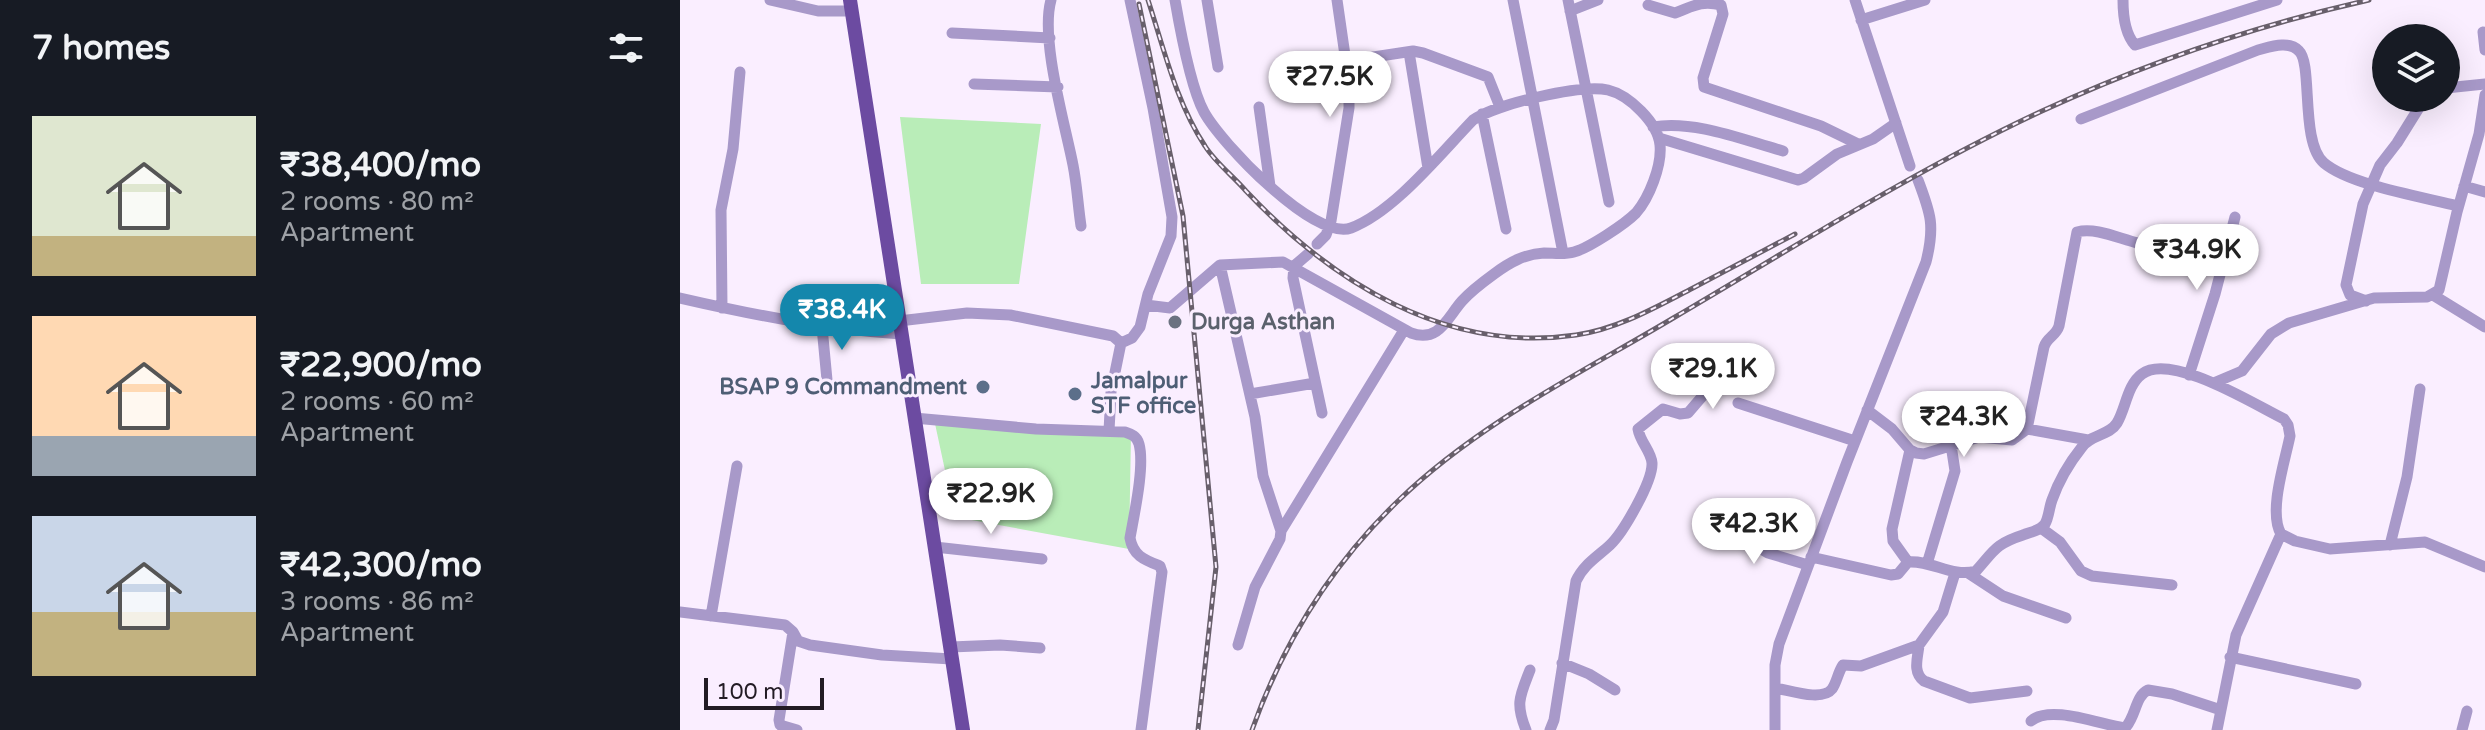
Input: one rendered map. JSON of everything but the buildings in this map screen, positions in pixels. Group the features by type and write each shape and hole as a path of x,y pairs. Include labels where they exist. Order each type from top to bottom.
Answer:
{"main road":[{"path":"851,6 900,328 924,419 935,547 963,730"}],"street":[{"path":"770,0 818,11 851,6"},
{"path":"1051,0 1050,38 1081,226"},
{"path":"1121,343 1132,338 1140,327 1171,236 1172,217 1130,0"},
{"path":"1146,305 1170,308 1220,265 1272,262 1294,266 1419,336 1442,329 1464,298 1508,264 1540,253 1578,251 1633,216 1649,193 1661,147 1653,127 1639,110 1619,94 1604,89 1500,107 1482,114 1401,194 1365,221 1349,229 1329,229 1299,211 1270,187 1205,114 1181,34 1176,0"},
{"path":"1207,0 1218,67"},
{"path":"1317,244 1329,229 1349,108 1347,61 1337,0"},
{"path":"1513,0 1563,253"},
{"path":"1598,0 1569,6 1609,202"},
{"path":"1855,0 1910,166"},
{"path":"1861,20 1925,0"},
{"path":"2123,0 2123,16 2129,38 2135,45 2277,0"},
{"path":"1648,5 1675,13 1696,2 1721,5 1723,14 1703,78 1704,87 1821,126 1858,144"},
{"path":"2483,32 2485,50"},
{"path":"952,33 1050,38"},
{"path":"2081,119 2258,50 2286,45 2296,48 2303,57 2308,116 2319,157 2326,164 2346,175 2458,206"},
{"path":"1347,61 1409,52 1423,53 1488,77 1500,107"},
{"path":"1409,52 1428,168"},
{"path":"722,308 721,210 733,149 740,72"},
{"path":"974,84 1058,87"},
{"path":"2460,87 2485,84"},
{"path":"2433,295 2439,290 2443,279 2458,206 2482,135 2485,95"},
{"path":"1259,107 1270,187"},
{"path":"2366,301 2350,295 2346,285 2358,220 2382,161 2416,112"},
{"path":"1482,114 1506,229"},
{"path":"1659,138 1798,180 1837,154 1879,135 1896,123"},
{"path":"1653,127 1665,125 1699,129 1783,151"},
{"path":"1775,730 1775,665 1779,644 1926,262 1932,218 1918,180"},
{"path":"2464,186 2485,192"},
{"path":"2189,375 2235,217"},
{"path":"1867,410 1892,429 1910,450 1924,454 1979,437 2012,440 2027,429 2045,342 2055,335 2059,326 2077,232 2088,231 2146,244 2194,248 2226,255"},
{"path":"1308,254 1294,266 1293,278 1322,413"},
{"path":"1220,265 1250,394 1263,476 1281,531"},
{"path":"2216,382 2247,366 2277,329 2382,296 2433,295 2485,327"},
{"path":"680,298 822,327 900,328 967,313 1010,315 1113,336 1121,343"},
{"path":"822,327 827,380"},
{"path":"1238,645 1255,587 1280,539 1281,531 1404,330"},
{"path":"1109,431 1111,392 1121,343"},
{"path":"1550,730 1572,597 1579,575 1620,532 1651,475 1651,457 1638,429 1663,409 1688,413 1737,356"},
{"path":"1962,573 1976,571 1995,548 2006,541 2041,528 2058,487 2088,440 2114,427 2139,376 2149,370 2164,369 2216,382 2284,419 2290,436 2276,519 2281,534 2248,604 2230,657 2217,730"},
{"path":"1250,394 1315,383"},
{"path":"2390,545 2407,477 2420,389"},
{"path":"1738,403 1855,441"},
{"path":"924,419 1036,429 1109,431 1131,434 1139,444 1139,474 1130,538 1132,548 1145,560 1160,566 1162,572 1141,730"},
{"path":"2027,429 2088,440"},
{"path":"1927,564 1955,471 1951,445"},
{"path":"1910,450 1892,529 1893,541 1908,562 1962,573 2003,596 2066,618"},
{"path":"711,616 737,466"},
{"path":"1720,525 1768,553 1891,575 1898,574 1908,562"},
{"path":"2041,528 2060,542 2081,571 2092,576 2172,585"},
{"path":"2281,534 2295,541 2330,549 2425,542 2485,567"},
{"path":"935,547 1042,559"},
{"path":"1962,573 1943,612 1919,645 1916,670 1924,681 1970,698 2027,691"},
{"path":"680,612 778,623 790,627 798,641 810,645 882,655 952,653 1000,645 1040,648"},
{"path":"788,729 780,725 779,720 793,632"},
{"path":"1775,688 1826,693 1832,688 1843,665 1861,666 1919,645"},
{"path":"2230,657 2356,684"},
{"path":"1562,663 1589,674 1615,690"},
{"path":"1526,730 1518,701 1530,670"},
{"path":"2031,721 2036,716 2053,713 2125,728 2141,695 2148,690 2172,694 2221,710"},
{"path":"2462,730 2467,711"}],"green space":[{"path":"900,117 1041,124 1019,284 921,284"},
{"path":"934,419 1131,434 1129,549 955,517"}],"railway":[{"path":"1148,0 1178,93 1195,129 1214,158 1279,224 1315,254 1353,281 1394,304 1436,322 1481,333 1528,338 1592,332 1651,310 1795,234"},
{"path":"1252,730 1294,636 1352,551 1430,472 1497,423 1856,210 1948,158 2042,111 2162,61 2244,33 2369,0"},
{"path":"1139,4 1183,216 1216,567 1198,730"}],"place":[{"name":"Durga Asthan","path":"1175,322"},
{"name":"BSAP 9 Commandment","path":"983,387"},
{"name":"Jamalpur STF office","path":"1075,394"}]}
